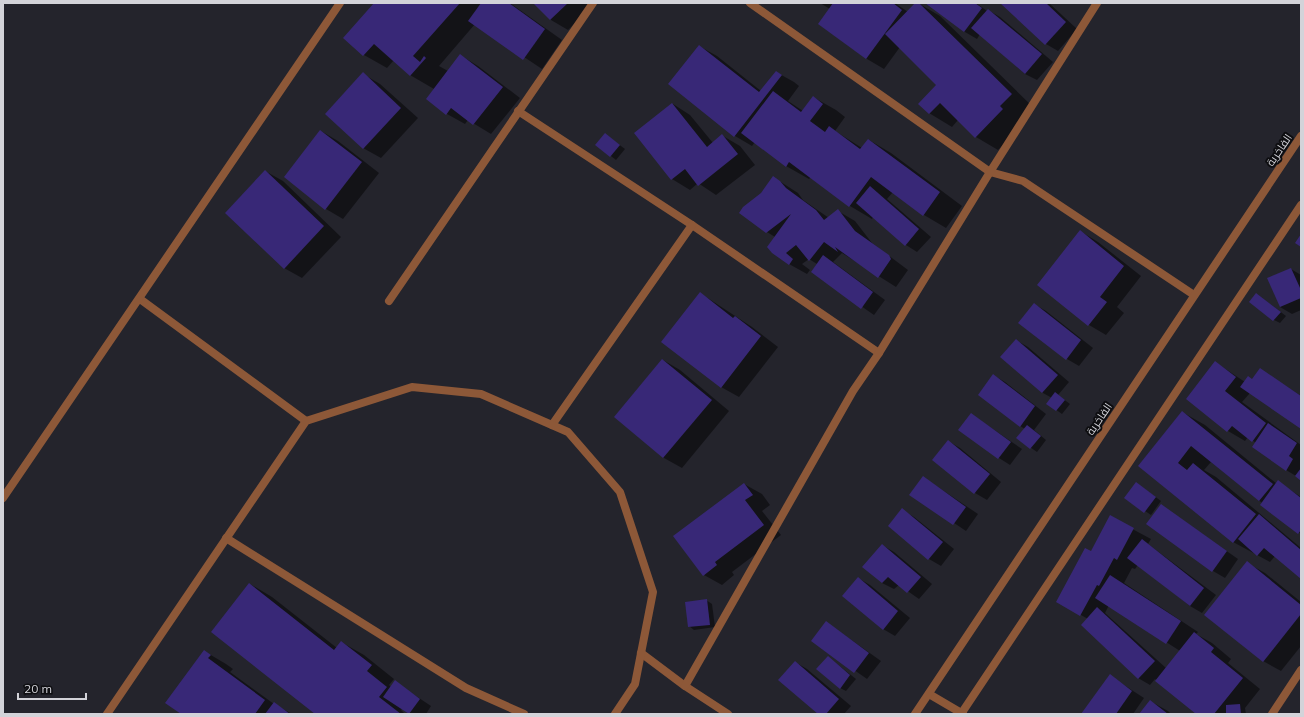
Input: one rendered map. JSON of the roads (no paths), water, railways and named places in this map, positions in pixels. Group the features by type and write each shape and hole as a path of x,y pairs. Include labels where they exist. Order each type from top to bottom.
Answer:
{"street":[{"path":"3,498 140,299 340,3"},
{"path":"389,301 593,3"},
{"path":"750,3 990,172 1023,181 1194,295"},
{"path":"685,686 854,391 879,354 990,172 1097,3"},
{"path":"518,111 692,225 879,354"},
{"name":"الفاخرية","path":"915,714 1301,136"},
{"path":"929,694 962,714 1301,205"},
{"path":"552,425 692,225"},
{"path":"140,299 306,421"},
{"path":"111,713 226,538 306,421 412,387 481,394 568,432 620,492 653,592 635,684 615,714"},
{"path":"226,538 466,688 524,714"},
{"path":"641,653 685,686 728,714"},
{"path":"1272,714 1301,670"}]}
